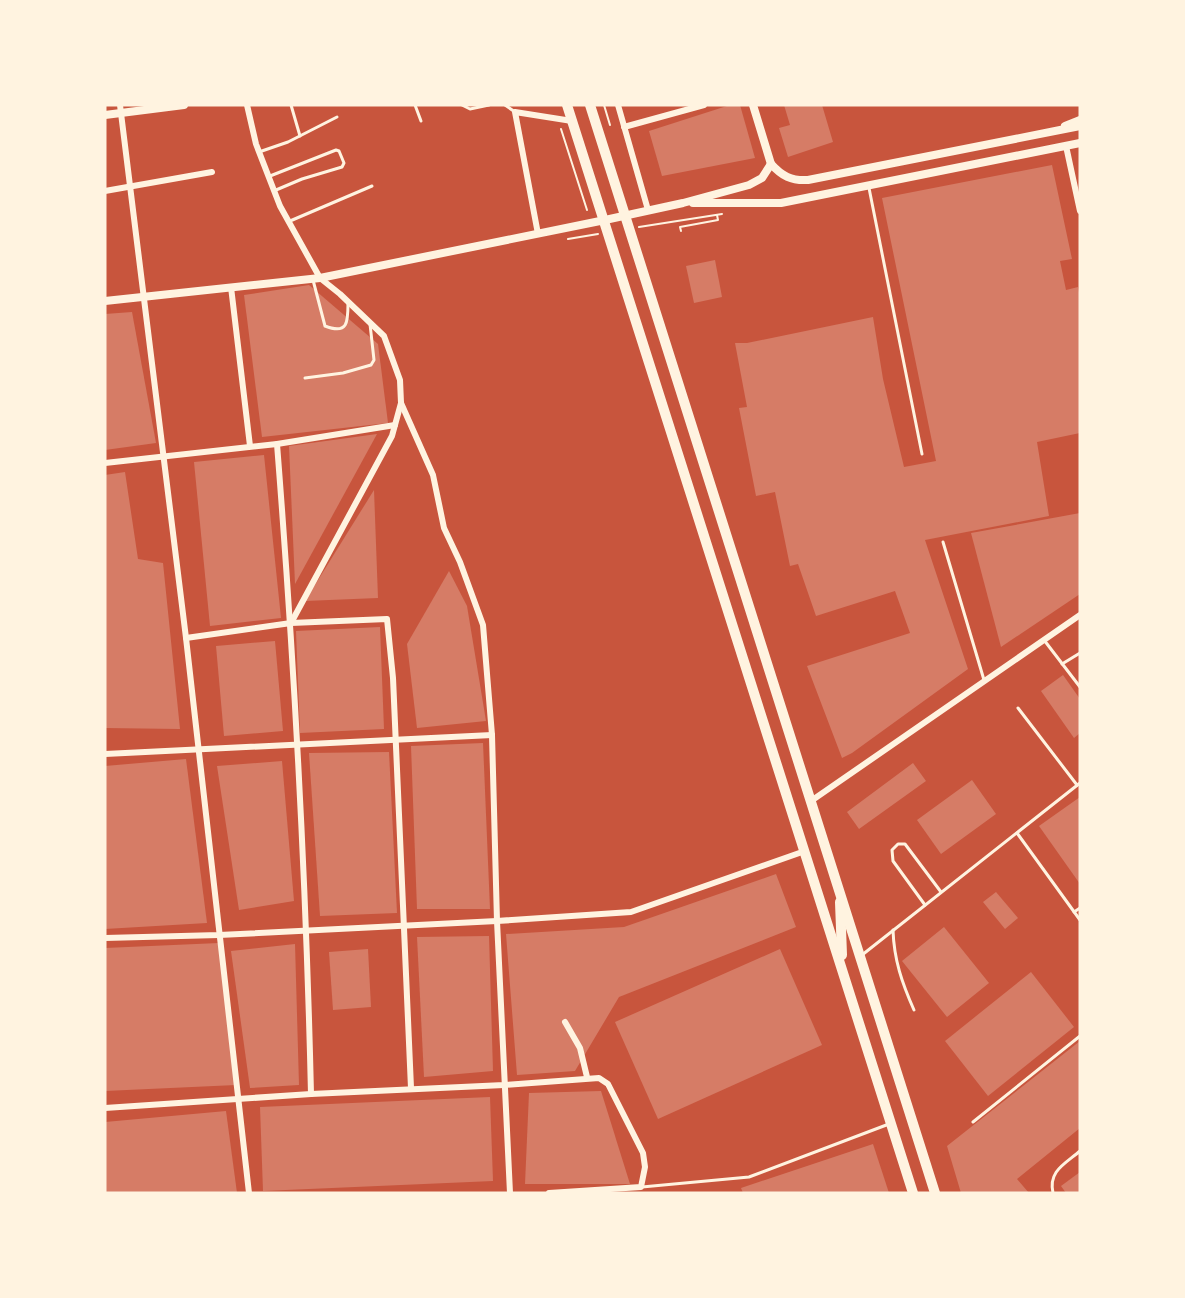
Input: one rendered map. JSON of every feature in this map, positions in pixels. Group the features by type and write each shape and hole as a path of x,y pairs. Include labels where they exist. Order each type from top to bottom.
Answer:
{"highway":[{"path":"567,105 913,1193"},
{"path":"590,105 935,1193"},
{"path":"839,886 842,969"}],"street":[{"path":"105,115 121,109 184,105"},
{"path":"247,105 268,177 316,278 348,301 384,336 400,380 401,403 385,451 291,624"},
{"path":"618,105 648,210"},
{"path":"624,128 704,105"},
{"path":"753,105 771,164 792,180 808,180 1080,126"},
{"path":"121,109 186,638 249,1193"},
{"path":"538,234 515,112 572,121"},
{"path":"1042,134 1080,120"},
{"path":"683,203 769,204 1080,143"},
{"path":"1066,146 1080,211"},
{"path":"105,301 316,278 538,234 683,203 749,185 762,178 771,164"},
{"path":"105,191 212,172"},
{"path":"231,287 250,446"},
{"path":"401,403 433,475 444,528 479,610 483,625 492,735 497,921 510,1193"},
{"path":"105,463 277,444 395,425"},
{"path":"277,444 291,624 306,930 311,1094"},
{"path":"812,801 1080,615"},
{"path":"186,638 291,624 387,619 391,652 411,1088"},
{"path":"105,754 492,735"},
{"path":"105,938 497,921 631,912 805,851"},
{"path":"565,1022 580,1048 587,1077"},
{"path":"105,1108 238,1098 599,1078 608,1084 643,1153 645,1167 640,1187 549,1193"}],"lane":[{"path":"291,105 300,136"},
{"path":"415,105 421,121"},
{"path":"462,105 470,110 489,105"},
{"path":"506,105 515,112"},
{"path":"259,152 300,136 337,117"},
{"path":"268,177 336,150 339,151 344,163 342,167 302,179 274,191"},
{"path":"288,221 372,186"},
{"path":"868,186 922,454"},
{"path":"316,278 325,326 335,330 344,327 348,321 348,301"},
{"path":"305,378 343,373 371,365 374,360 370,322"},
{"path":"943,542 984,682"},
{"path":"1044,640 1080,687"},
{"path":"1062,664 1080,652"},
{"path":"861,956 1078,784 1018,708"},
{"path":"1017,833 1080,920"},
{"path":"925,905 893,861 892,850 898,844 905,844 941,892"},
{"path":"1074,912 1080,908"},
{"path":"893,930 894,953 901,981 914,1010"},
{"path":"973,1122 1080,1036"},
{"path":"640,1187 749,1178 891,1124"},
{"path":"1053,1193 1051,1182 1056,1171 1080,1151"}],"path":[{"path":"558,119 587,210"},
{"path":"681,231 680,227 718,220 717,215"}],"building":[{"path":"730,105 740,105 755,158 662,176 649,131"},
{"path":"784,105 822,105 833,142 788,157 779,128 790,125"},
{"path":"1052,165 1072,259 1060,261 1066,290 1078,287 1080,298 1080,433 1037,442 1049,516 925,540 968,669 842,758 807,666 910,633 895,591 816,616 798,564 790,566 775,492 756,496 739,408 747,407 735,343 747,343 873,317 883,379 904,467 936,461 882,198"},
{"path":"715,260 722,297 694,303 686,266"},
{"path":"309,285 378,344 388,423 262,437 244,295"},
{"path":"132,312 156,443 105,450 105,314"},
{"path":"377,434 295,584 289,446"},
{"path":"264,455 281,618 210,626 194,462"},
{"path":"125,472 138,559 163,563 180,729 105,728 105,475"},
{"path":"374,490 378,598 305,601"},
{"path":"1080,513 1080,594 1001,647 971,533"},
{"path":"449,571 467,606 486,721 417,728 407,644"},
{"path":"380,627 384,729 300,733 296,631"},
{"path":"275,641 283,731 224,736 216,646"},
{"path":"1063,675 1080,699 1080,733 1074,738 1041,691"},
{"path":"483,743 490,909 417,909 411,746"},
{"path":"389,752 397,913 320,916 309,753"},
{"path":"186,759 207,923 105,929 105,766"},
{"path":"282,761 294,901 239,910 217,766"},
{"path":"913,763 926,781 859,829 847,812"},
{"path":"972,780 996,814 941,854 917,820"},
{"path":"1080,797 1080,884 1039,826"},
{"path":"776,874 796,927 619,997 575,1071 517,1075 506,934 624,927"},
{"path":"996,892 1018,918 1005,929 983,902"},
{"path":"944,927 989,983 947,1017 902,961"},
{"path":"489,936 493,1071 424,1077 417,937"},
{"path":"219,943 236,1085 105,1091 105,948"},
{"path":"295,944 299,1085 250,1088 231,951"},
{"path":"368,949 371,1007 333,1010 329,952"},
{"path":"780,949 822,1045 658,1119 615,1022"},
{"path":"1031,972 1074,1027 988,1096 945,1041"},
{"path":"1080,1041 1080,1128 1017,1179 1029,1193 961,1193 947,1146"},
{"path":"601,1091 630,1184 525,1184 529,1093"},
{"path":"490,1097 493,1181 263,1191 260,1107"},
{"path":"226,1111 237,1193 105,1193 105,1122"},
{"path":"873,1144 889,1193 743,1193 741,1188"},
{"path":"1080,1172 1080,1193 1066,1193 1061,1186"}]}
